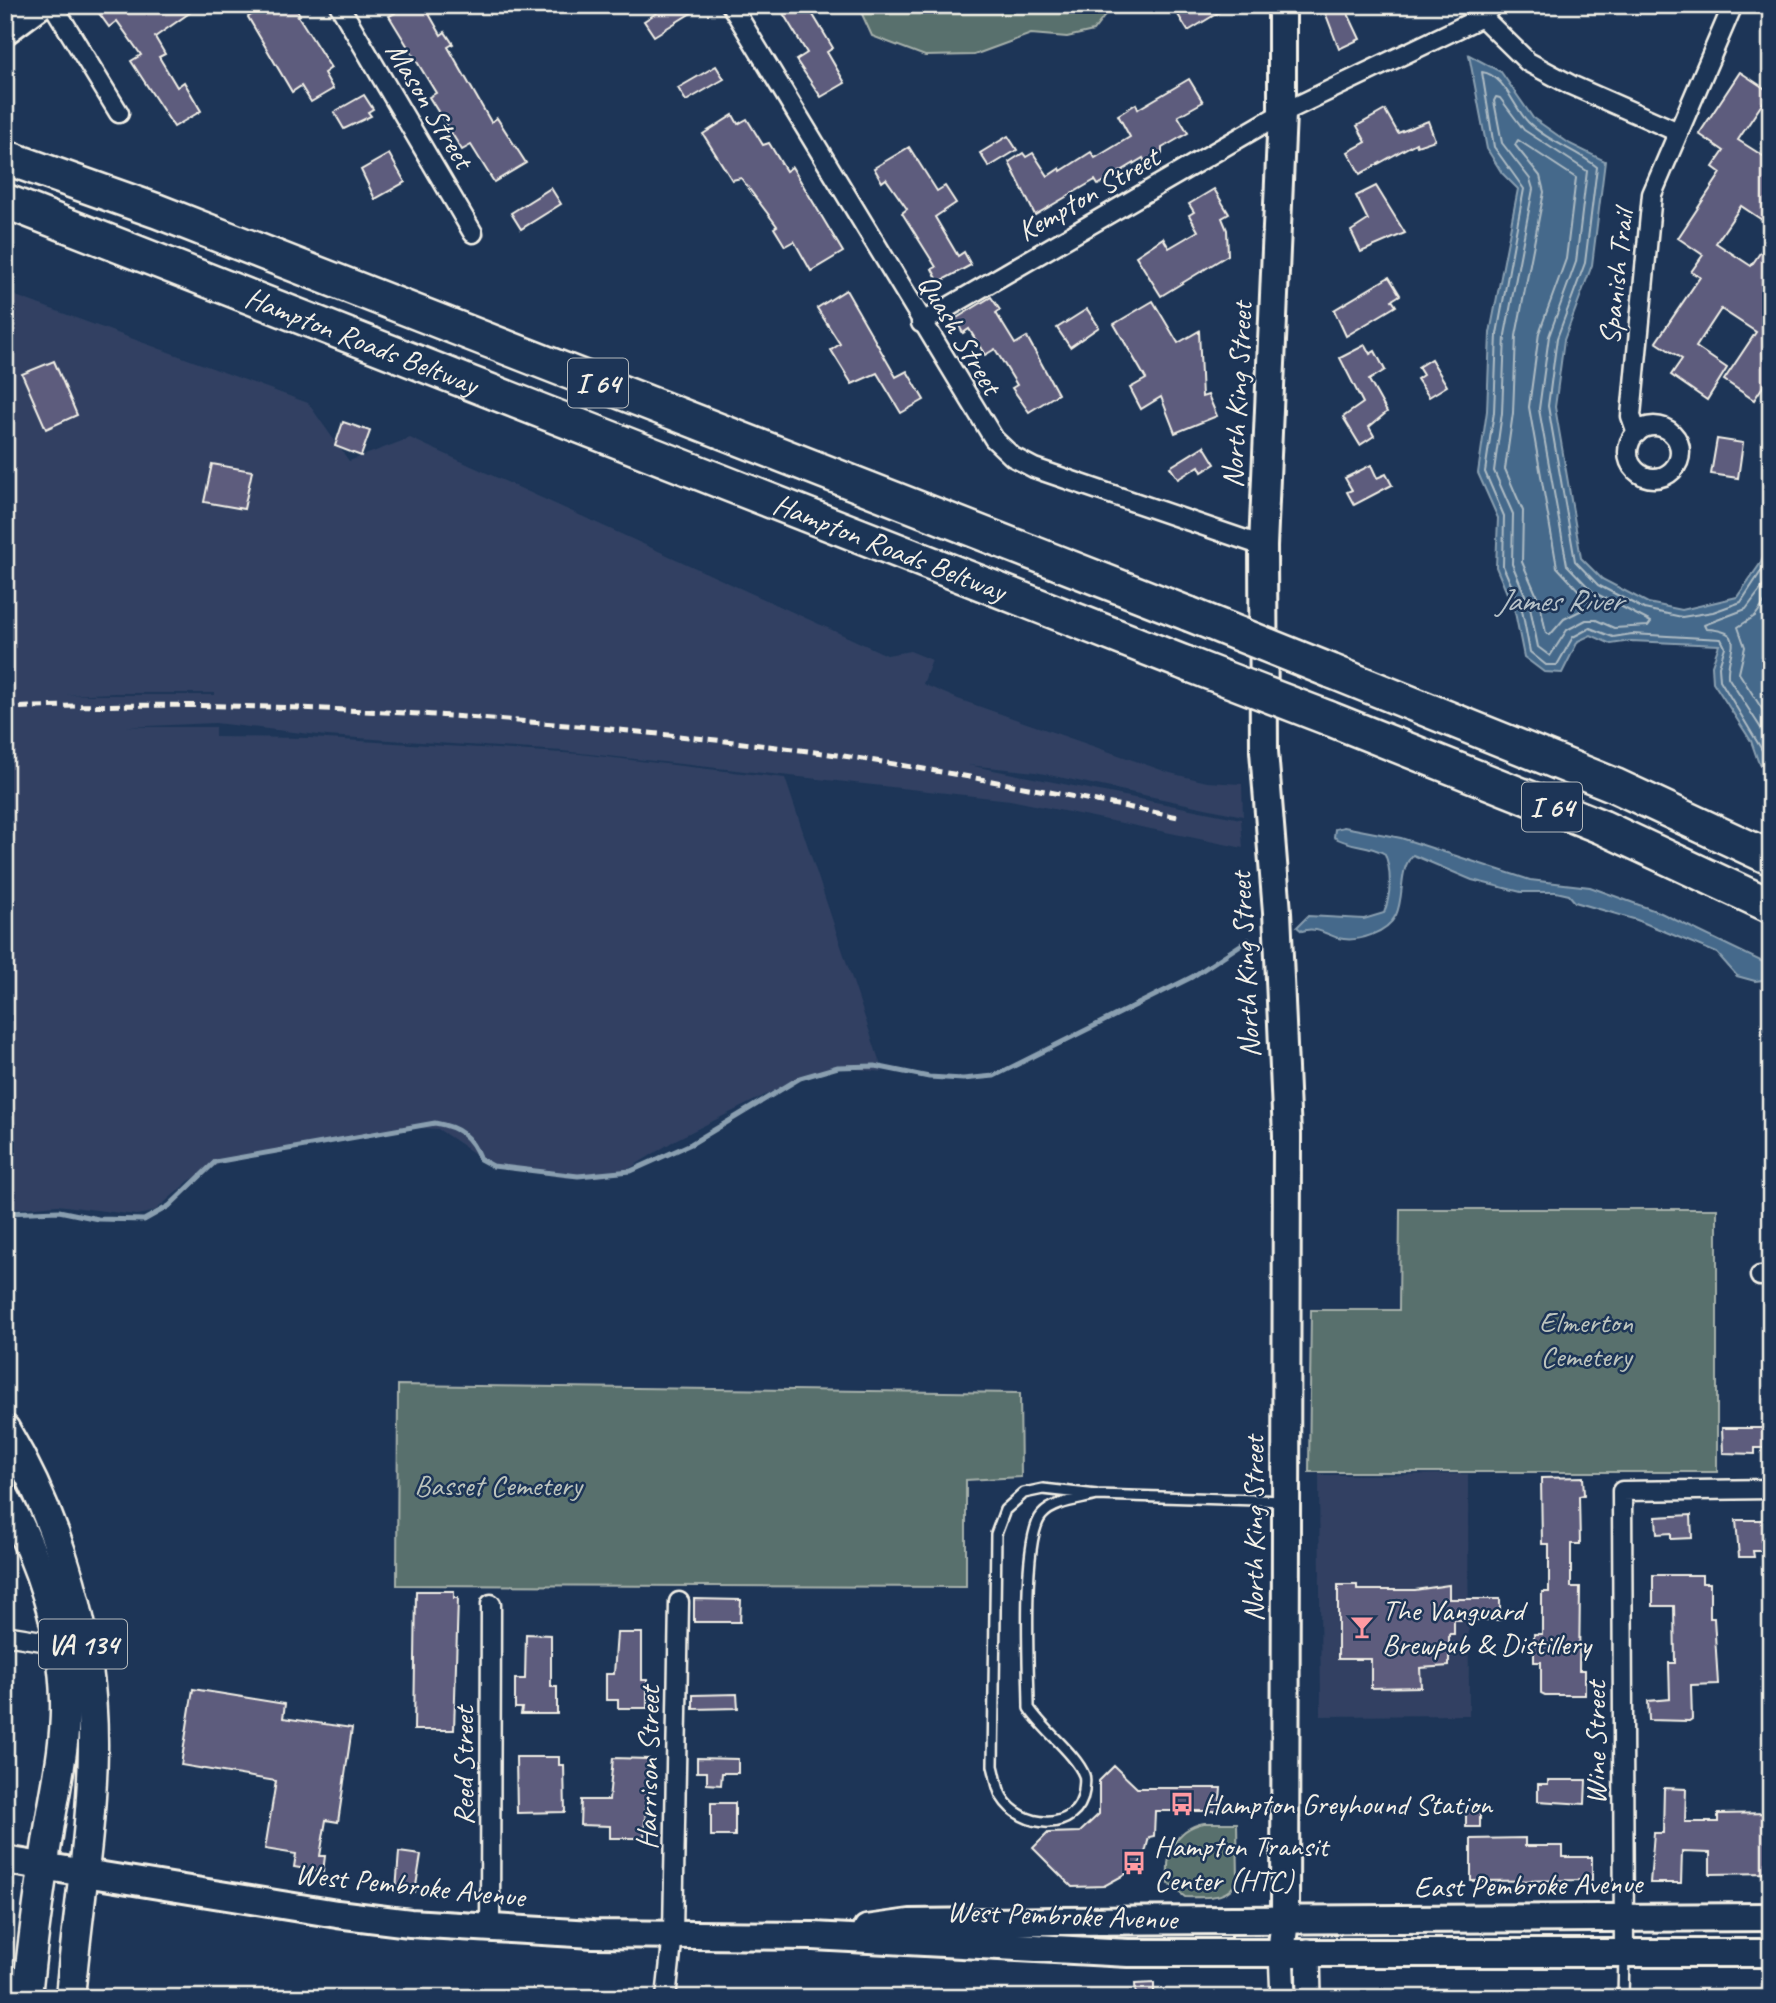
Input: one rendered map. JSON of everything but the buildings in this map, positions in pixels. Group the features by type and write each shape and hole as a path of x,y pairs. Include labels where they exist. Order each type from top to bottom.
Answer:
{"highway":[{"name":"Hampton Roads Beltway","path":"5,157 170,216 1189,614 1614,785 1771,858"},
{"name":"Hampton Roads Beltway","path":"5,201 1602,827 1771,906"}],"main road":[{"path":"5,31 40,5"},
{"name":"North King Street","path":"1281,1951 1285,1921 1287,1135 1277,912 1264,751 1263,546 1282,113 1282,5"},
{"name":"VA 134","path":"5,1429 48,1516 70,1582 71,1645 65,1698 65,1728 43,1866 27,1998"},
{"name":"VA 134","path":"5,1497 19,1522 46,1594 71,1645 93,1748 70,1998"},
{"name":"West Pembroke Avenue","path":"5,1860 277,1906 410,1923 673,1934 813,1936 1128,1953 1308,1951"},
{"name":"East Pembroke Avenue","path":"1285,1921 1771,1917"},
{"path":"1285,1921 1308,1951 1771,1952"},
{"name":"West Pembroke Avenue","path":"813,1936 910,1923 1285,1921"}],"street":[{"path":"53,5 119,113"},
{"name":"Mason Street","path":"339,5 473,233"},
{"name":"Quash Street","path":"731,5 979,419 1013,457 1057,478 1263,546"},
{"name":"Spanish Trail","path":"1637,433 1631,416 1652,194 1733,5"},
{"path":"1487,11 1528,62 1571,85 1678,131"},
{"name":"Kempton Street","path":"921,323 1282,113 1487,11"},
{"name":"Wine Street","path":"1624,1953 1622,1491 1771,1489"},
{"name":"Harrison Street","path":"666,1998 673,1934 678,1602"},
{"name":"Reed Street","path":"490,1928 491,1604"},
{"path":"5,1635 71,1645"},
{"name":"North King Street","path":"1281,1951 1283,1998"},
{"path":"1308,1951 1309,1998"}],"lane":[{"path":"1097,1496 1056,1505 1042,1515 1030,1543 1029,1708 1079,1767 1085,1779 1083,1800 1075,1813 1059,1821 1042,1824 1019,1815 1002,1797 993,1766 996,1534 1005,1510 1024,1493 1043,1489 1097,1496 1287,1501"},
{"path":"1623,1998 1624,1953"}],"shaded area":[{"path":"5,292 308,403 349,461 410,438 887,655 910,651 932,660 923,684 958,699 1170,773 1207,782 1242,784 1243,816 1035,772 968,765 1241,819 1243,848 1010,800 562,751 327,736 215,723 127,727 215,727 215,737 310,738 580,754 785,778 883,1072 844,1068 812,1072 677,1139 632,1167 605,1177 566,1178 493,1166 438,1129 400,1127 314,1146 258,1152 223,1162 189,1181 156,1210 148,1213 136,1215 57,1205 5,1210","holes":["115,693 215,695 67,695"]},
{"path":"1468,1474 1469,1715 1321,1716 1319,1475"}],"green space":[{"path":"864,5 1113,5 1093,31 1067,37 1031,34 974,55 925,56 872,36 861,12"},
{"name":"Elmerton Cemetery","path":"1400,1209 1717,1209 1717,1472 1309,1472 1311,1310 1399,1310"},
{"name":"Basset Cemetery","path":"398,1385 1020,1393 1021,1477 966,1480 966,1587 397,1585"},
{"path":"1204,1823 1237,1823 1238,1879 1234,1886 1222,1894 1185,1897 1169,1884 1170,1854 1173,1845 1185,1831"}],"water":[{"name":"James River","path":"1469,55 1501,72 1533,118 1570,144 1605,161 1592,265 1564,340 1555,407 1581,558 1602,579 1648,603 1682,610 1737,597 1760,564 1771,538 1771,776 1758,761 1751,741 1713,682 1712,665 1719,645 1631,641 1611,644 1591,635 1578,641 1562,673 1544,672 1524,657 1515,612 1496,567 1498,518 1478,473 1487,411 1490,333 1518,189 1502,173 1487,149"},
{"path":"1344,827 1401,838 1530,880 1590,887 1661,913 1763,962 1771,969 1771,979 1755,981 1737,976 1717,953 1637,920 1575,902 1569,895 1556,892 1521,892 1472,880 1413,855 1403,875 1396,915 1379,932 1362,938 1346,939 1316,930 1302,931 1297,927 1308,916 1364,919 1384,913 1390,884 1385,854 1334,837 1335,829"}],"waterway":[{"path":"5,1213 59,1211 98,1219 144,1220 169,1206 215,1162 435,1123 451,1127 463,1134 473,1144 480,1159 493,1166 578,1176 631,1171 691,1144 800,1078 838,1067 875,1066 929,1077 963,1079 994,1076 1192,977 1248,940"}],"railway":[{"path":"5,708 156,705 308,708 610,729 772,746 869,760 1178,817"}],"place":[{"name":"The Vanguard Brewpub & Distillery","path":"1362,1627"},
{"name":"Hampton Greyhound Station","path":"1182,1804"},
{"name":"Hampton Transit Center (HTC)","path":"1134,1863"}]}
